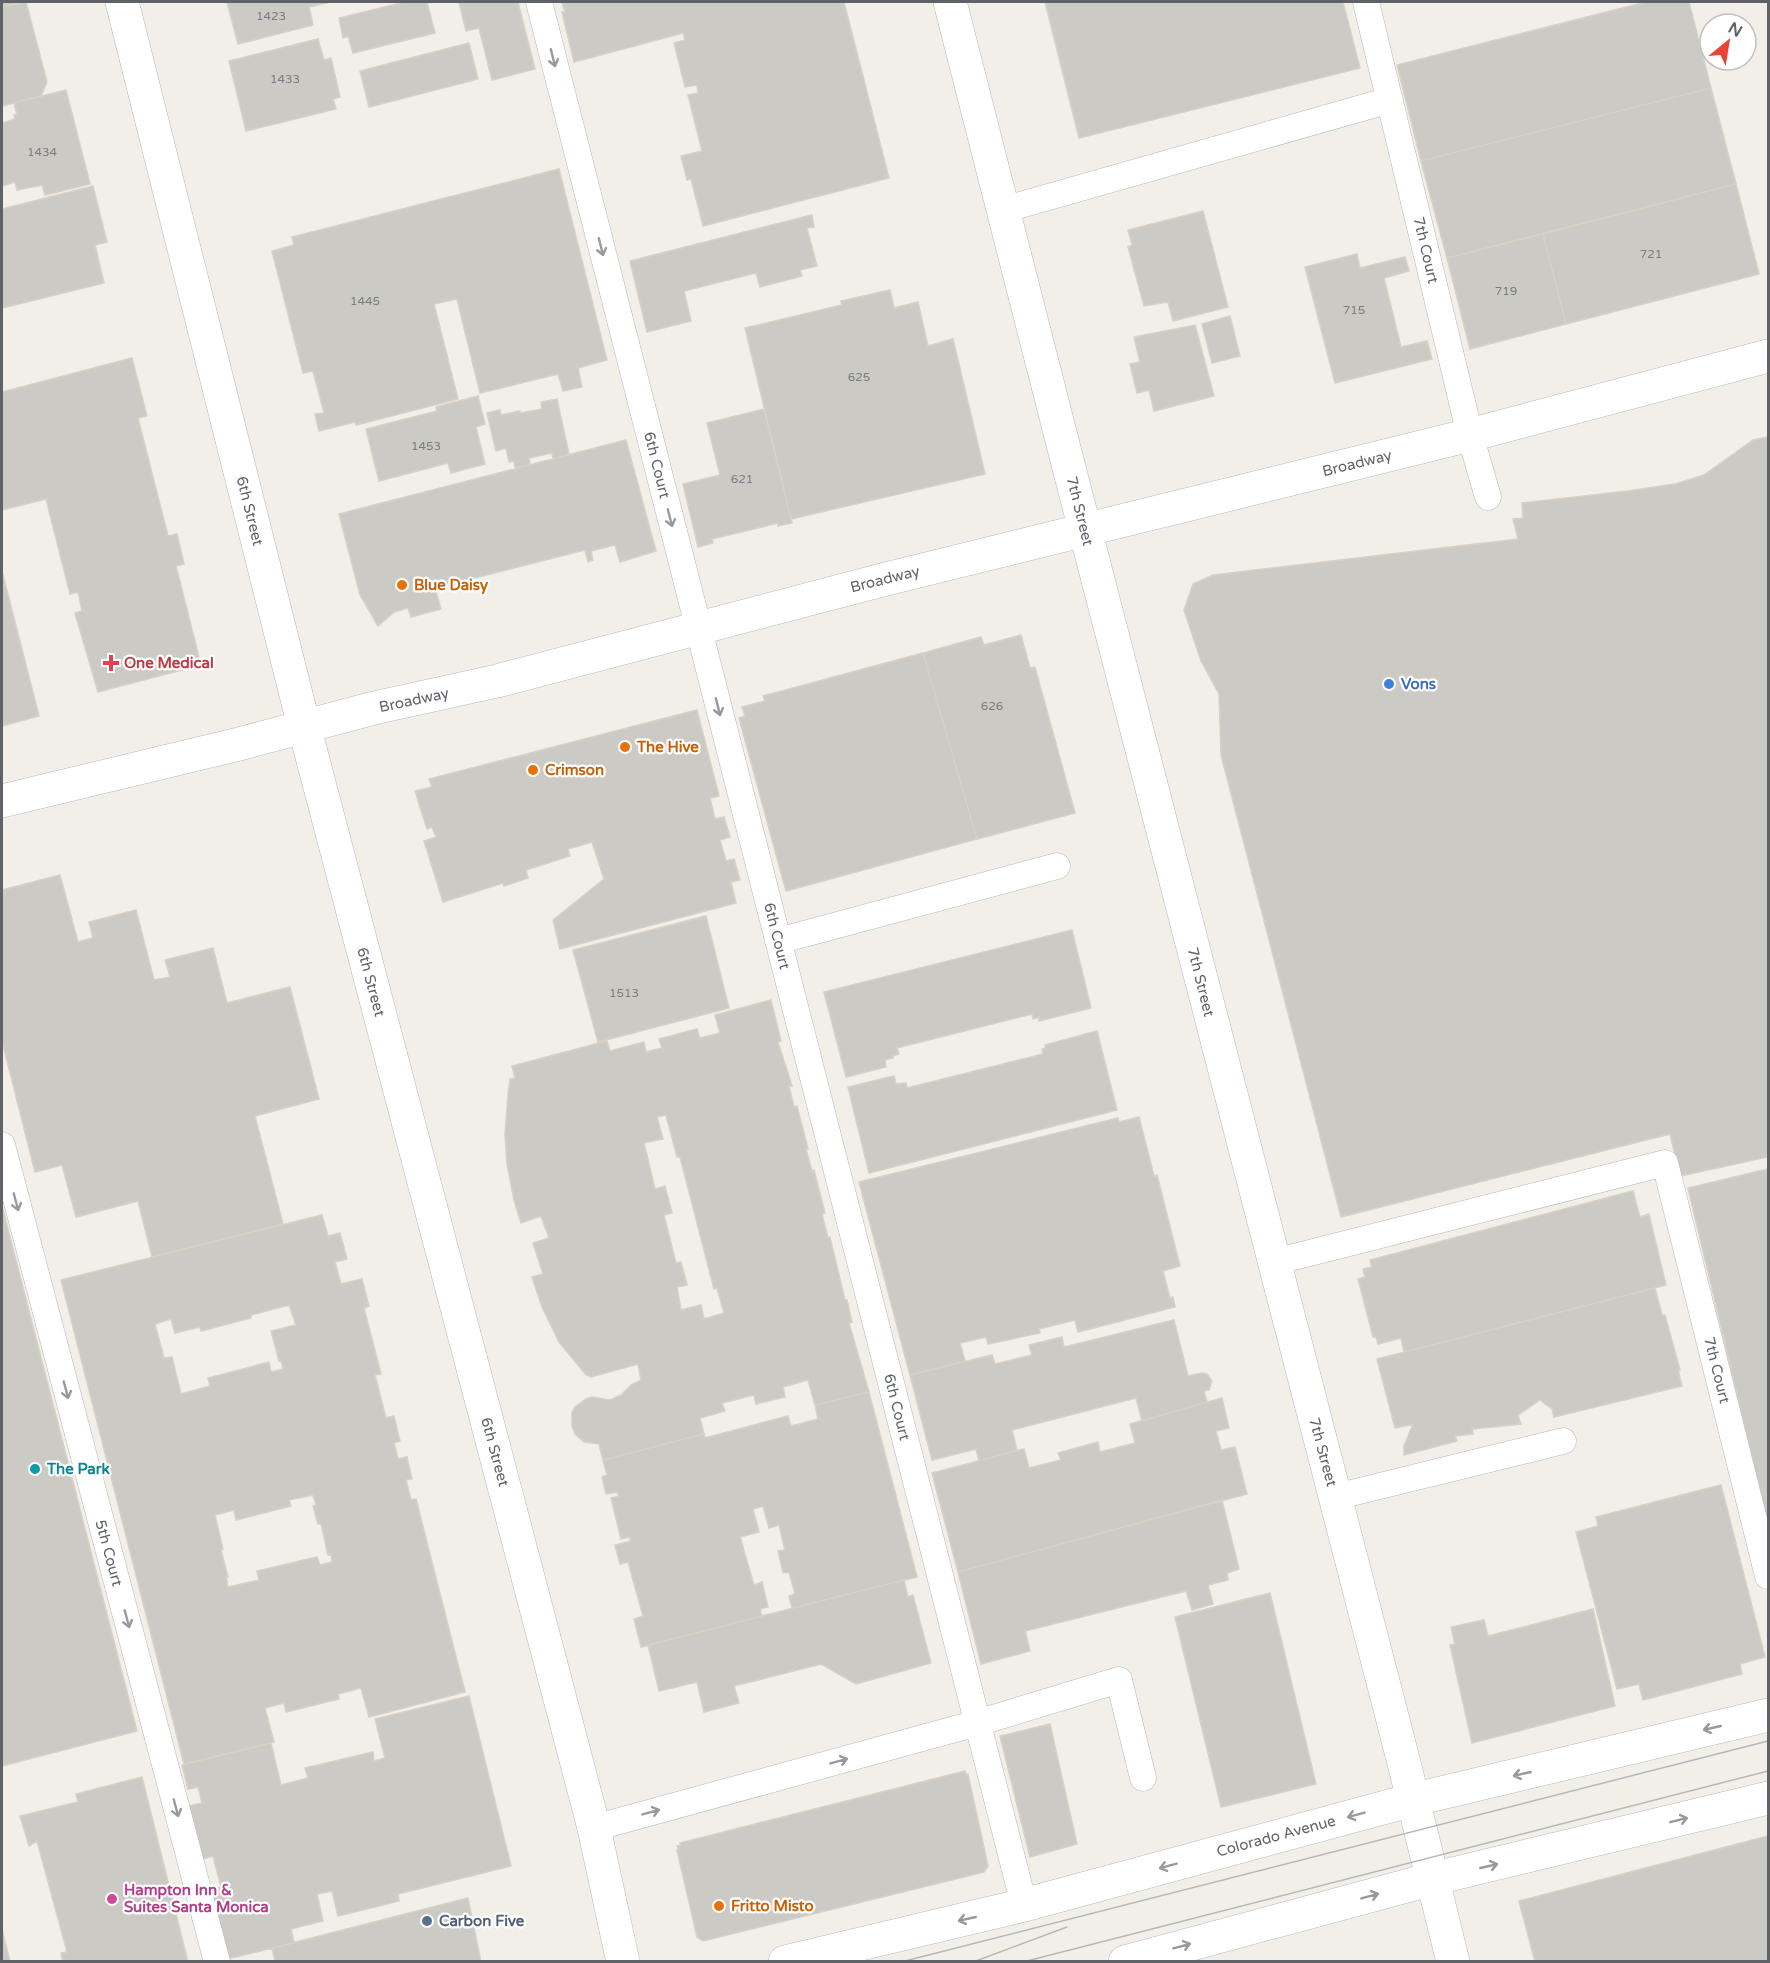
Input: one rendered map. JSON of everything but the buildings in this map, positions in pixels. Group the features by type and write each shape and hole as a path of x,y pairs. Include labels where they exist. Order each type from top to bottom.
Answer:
{"street":[{"name":"6th Street","path":"122,2 304,726 594,1828 623,1962"},
{"name":"7th Street","path":"950,2 1453,1962"},
{"name":"Broadway","path":"2,801 239,744 374,708 497,681 1084,528 1470,435 1768,356"},
{"name":"Colorado Avenue","path":"785,1962 1024,1905 1412,1800 1768,1715"},
{"path":"1125,1962 1432,1879 1768,1798"}],"lane":[{"name":"6th Court","path":"539,2 1024,1905"},
{"name":"7th Court","path":"1366,2 1470,435 1488,497"},
{"path":"1004,210 1390,100"},
{"path":"778,941 1057,866"},
{"name":"5th Court","path":"2,1145 217,1962"},
{"name":"7th Court","path":"1274,1262 1665,1163 1768,1576"},
{"path":"1335,1497 1563,1441"},
{"path":"594,1828 977,1723 1119,1680 1143,1778"}],"tram line":[{"path":"901,1962 1768,1741"},
{"path":"1023,1962 1768,1771"},
{"path":"973,1962 1067,1927"}],"place":[{"name":"Blue Daisy","path":"402,585"},
{"name":"One Medical","path":"111,663"},
{"name":"Vons","path":"1389,684"},
{"name":"The Hive","path":"625,747"},
{"name":"Crimson","path":"533,770"},
{"name":"The Park","path":"35,1469"},
{"name":"Hampton Inn & Suites Santa Monica","path":"112,1899"},
{"name":"Fritto Misto","path":"719,1906"},
{"name":"Carbon Five","path":"427,1921"}]}
